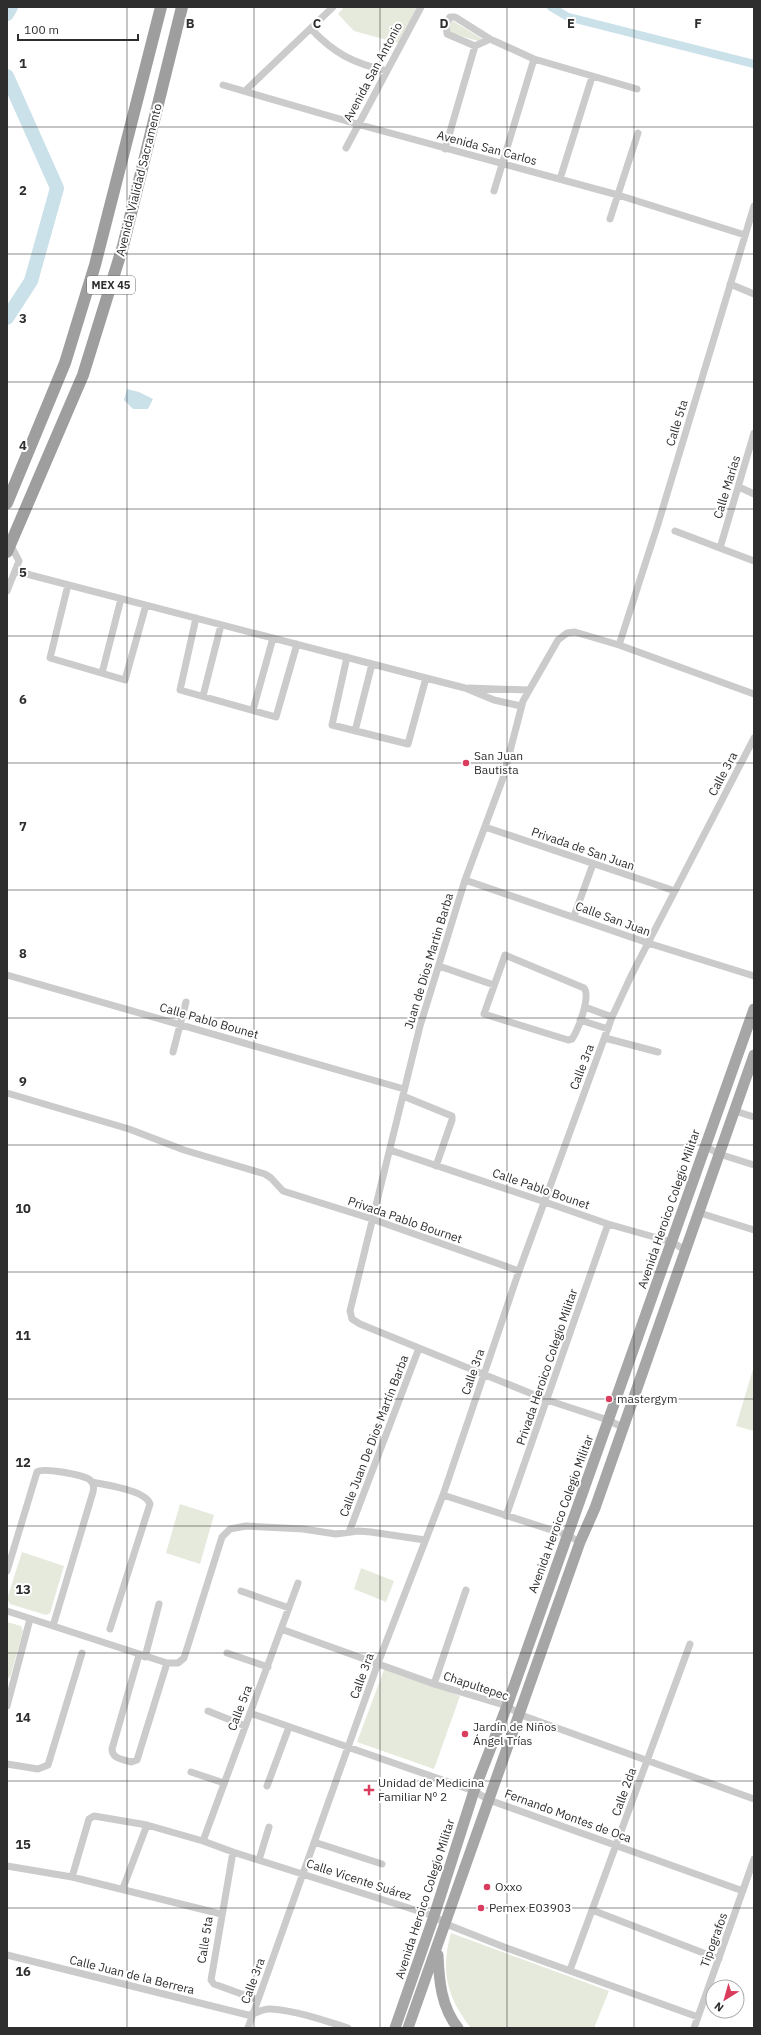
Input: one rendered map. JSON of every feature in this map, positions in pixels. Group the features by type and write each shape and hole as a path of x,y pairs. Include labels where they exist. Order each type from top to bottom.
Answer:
{"highway":[{"name":"Avenida Vialidad Sacramento","path":"7,504 65,363 103,235 161,7"},
{"name":"Avenida Vialidad Sacramento","path":"9,548 83,375 123,246 182,7"}],"main road":[{"name":"Avenida Heroico Colegio Militar","path":"397,2023 434,1916 474,1790 507,1706 754,1009"},
{"path":"397,2023 412,2027 438,1946 489,1800 521,1715 580,1542 594,1508 685,1250 700,1212 754,1055"},
{"path":"438,1946 438,1974 441,1989 447,2010 458,2028"}],"street":[{"path":"245,91 333,7"},
{"name":"Avenida San Antonio","path":"346,148 357,124 421,7"},
{"path":"490,39 475,46 447,34 446,24 450,17 455,17 490,39 534,59 637,89"},
{"path":"311,28 327,46 340,55 357,63 387,71"},
{"path":"446,149 475,46"},
{"path":"494,191 534,59"},
{"path":"560,179 592,77"},
{"name":"Avenida San Carlos","path":"223,85 446,149 618,195 745,235"},
{"path":"610,219 638,133"},
{"name":"Calle 5ta","path":"619,645 658,524 754,206"},
{"path":"730,284 754,294"},
{"name":"Calle Marías","path":"720,548 739,488 754,433"},
{"path":"739,488 754,494"},
{"path":"675,531 754,561"},
{"path":"7,591 19,562 9,548"},
{"path":"15,571 464,688 494,700 522,706"},
{"path":"68,585 50,658 125,680 146,605"},
{"path":"102,673 120,599"},
{"path":"196,618 180,690 276,717 298,644"},
{"path":"203,696 221,624"},
{"name":"Juan de Dios Martin Barba","path":"419,1348 360,1324 352,1319 350,1311 420,1026 465,880 503,778 522,706 528,690 558,640 567,633 575,632 619,645"},
{"path":"253,710 273,638"},
{"path":"619,645 754,694"},
{"path":"347,657 332,725 408,744 426,678"},
{"path":"355,731 372,664"},
{"path":"464,688 528,690"},
{"name":"Calle 3ra","path":"248,2028 378,1663 443,1495 519,1271 612,1017 648,943 754,738"},
{"name":"Privada de San Juan","path":"485,827 675,891"},
{"path":"574,916 593,864"},
{"name":"Calle San Juan","path":"465,880 574,916 648,943 754,976"},
{"path":"505,955 583,986 587,994 585,1007 573,1038 568,1040 484,1014 505,955"},
{"path":"439,966 494,985"},
{"name":"Calle Pablo Bounet","path":"7,975 181,1024 403,1093 452,1116 452,1120 436,1166"},
{"path":"173,1052 186,1002"},
{"path":"585,1007 612,1017"},
{"path":"580,1020 608,1029"},
{"path":"605,1038 658,1052"},
{"name":"Privada Pablo Bournet","path":"7,1093 129,1129 184,1150 265,1174 271,1178 283,1192 372,1219 519,1271"},
{"path":"735,1111 754,1117"},
{"path":"705,1146 719,1154 754,1165"},
{"name":"Calle Pablo Bounet","path":"390,1150 608,1224 672,1242 685,1250"},
{"path":"700,1212 754,1230"},
{"name":"Privada Heroico Colegio Militar","path":"506,1516 608,1224"},
{"path":"419,1348 484,1373 547,1400 608,1420 622,1427"},
{"name":"Calle Juan De Dios Martín Barba","path":"349,1532 419,1348"},
{"path":"7,1571 37,1472 46,1469 84,1477 92,1482 144,1496 150,1504 110,1629"},
{"path":"53,1626 93,1492 94,1486 92,1482"},
{"path":"443,1495 567,1535 580,1542"},
{"path":"7,1612 142,1656 166,1663 178,1663 184,1658 222,1537 226,1532 246,1526 303,1529 336,1534 349,1532 384,1533 425,1540"},
{"name":"Calle 5ra","path":"203,1841 298,1583"},
{"path":"434,1684 466,1590"},
{"path":"241,1591 289,1608"},
{"path":"159,1604 112,1749 112,1754 120,1759 131,1762 137,1760 166,1663"},
{"path":"7,1706 30,1619"},
{"name":"Chapultepec","path":"281,1629 434,1684 507,1706 521,1715 754,1799"},
{"name":"Calle 2da","path":"570,1970 690,1644"},
{"path":"7,1764 38,1769 48,1765 82,1653"},
{"path":"227,1653 268,1667"},
{"path":"208,1711 246,1726"},
{"name":"Fernando Montes de Oca","path":"250,1713 348,1749 474,1790 489,1800 743,1891"},
{"path":"267,1786 289,1727"},
{"path":"191,1772 224,1783"},
{"name":"Calle Vicente Suárez","path":"72,1877 89,1819 97,1815 147,1825 203,1841 434,1916 446,1924 504,1947 698,2017"},
{"path":"123,1888 147,1825"},
{"path":"258,1860 269,1826"},
{"path":"314,1842 382,1864"},
{"name":"Calle 5ta","path":"233,1852 221,1914 211,1980 214,1984 258,2000"},
{"name":"Tipografos","path":"694,2028 754,1859"},
{"path":"7,1866 72,1877 123,1888 221,1914"},
{"path":"592,1910 718,1959"},
{"name":"Calle Juan de la Berrera","path":"7,1955 252,2015"},
{"path":"252,2015 260,2010 271,2009 306,2015 347,2028"}],"shaded area":[{"path":"344,7 417,7 398,43 354,31 338,14"},
{"path":"451,21 484,40 482,42 450,33 448,31"},
{"path":"754,1366 754,1431 736,1426"},
{"path":"180,1504 214,1515 200,1564 166,1553"},
{"path":"22,1552 64,1566 50,1613 46,1615 10,1604 7,1599"},
{"path":"361,1568 394,1581 386,1602 354,1589"},
{"path":"7,1622 21,1626 23,1631 10,1678 7,1677"},
{"path":"385,1667 460,1696 434,1769 357,1742"},
{"path":"451,1933 609,1991 594,2028 471,2028 456,2006 448,1983 446,1959"}],"water":[{"path":"127,389 139,392 153,399 148,409 133,409 124,400"}],"waterway":[{"path":"7,14 11,7"},
{"path":"551,7 568,17 754,64"},
{"path":"7,76 57,188 31,281 7,318"}],"place":[{"name":"San Juan Bautista","path":"466,763"},
{"name":"mastergym","path":"609,1399"},
{"name":"Jardín de Niños Ángel Trías","path":"465,1734"},
{"name":"Unidad de Medicina Familiar Nº 2","path":"369,1790"},
{"name":"Oxxo","path":"487,1887"},
{"name":"Pemex E03903","path":"481,1908"}]}
